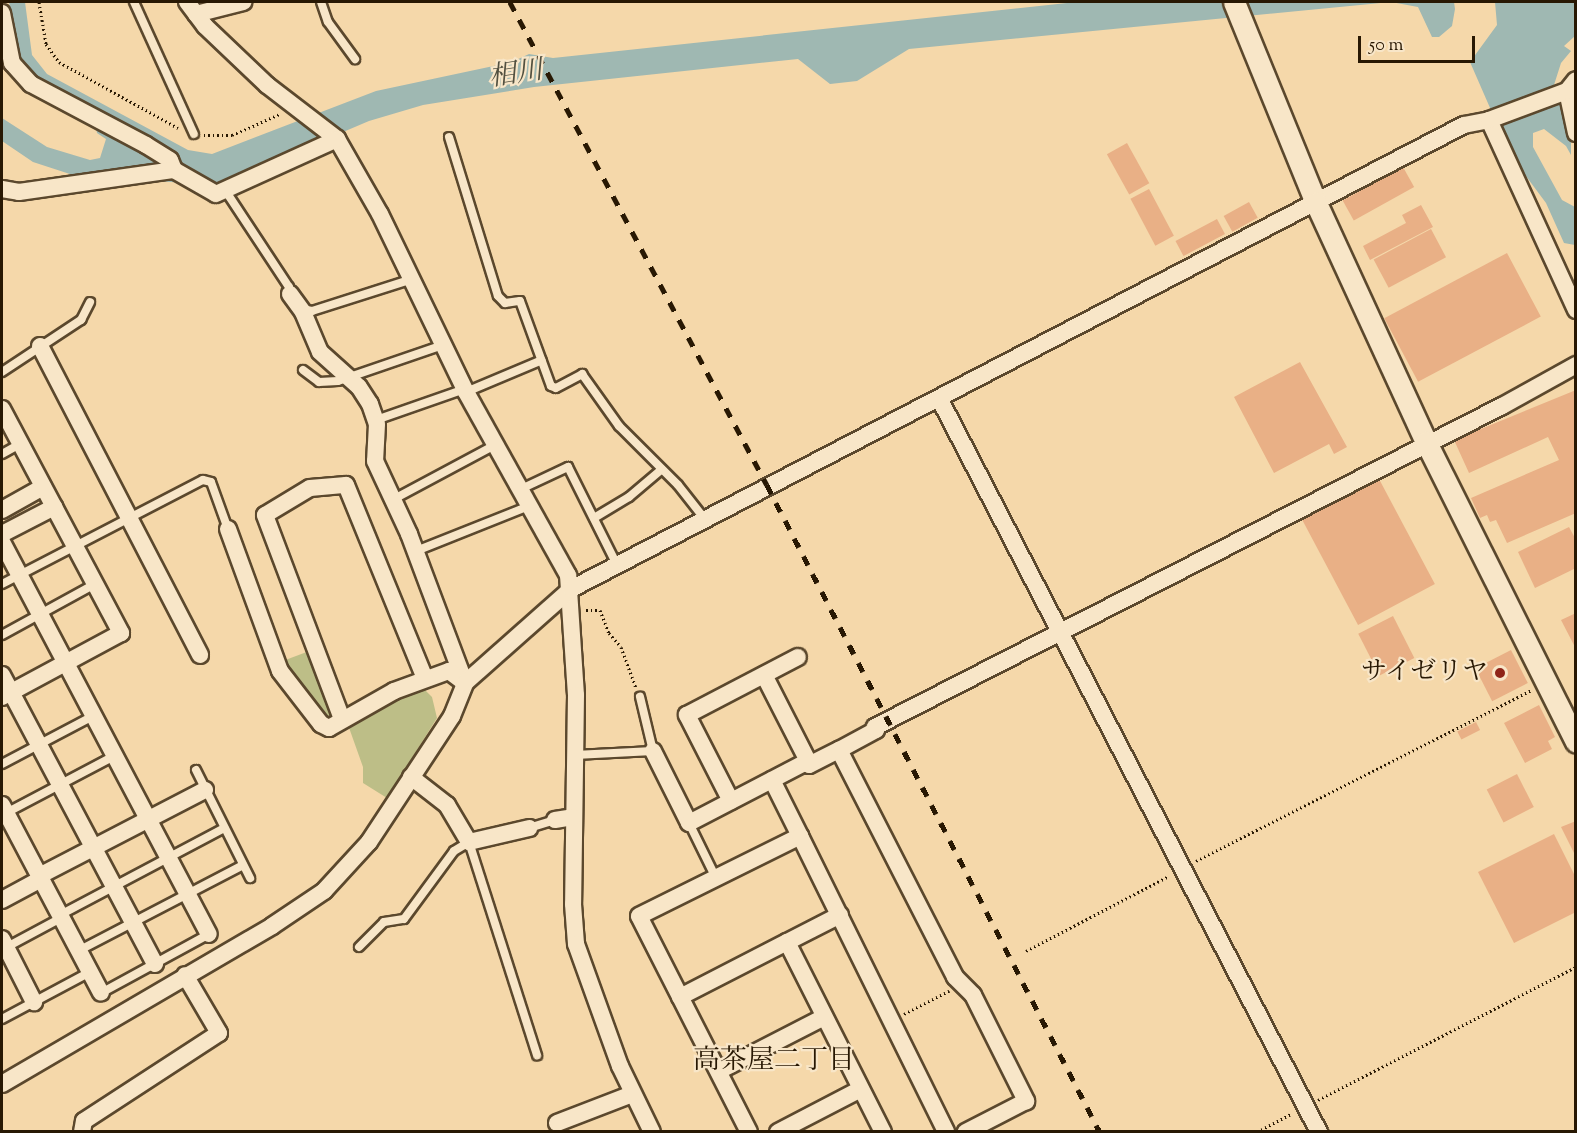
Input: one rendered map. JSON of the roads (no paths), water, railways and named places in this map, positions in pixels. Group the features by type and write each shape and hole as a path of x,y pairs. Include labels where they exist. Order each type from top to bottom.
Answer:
{"street":[{"path":"191,8 243,2"},
{"path":"191,8 267,85 337,139 412,279 465,390 568,575 572,610 573,904 578,952 632,1094 652,1131"},
{"path":"1237,9 1316,203 1426,442 1575,741"},
{"path":"2,13 12,63 31,84 146,145 170,160 174,170"},
{"path":"2,1084 272,926 324,891 369,842 452,716 465,683 571,590 616,563 1464,125 1489,120 1571,86 1575,133"},
{"path":"1489,120 1575,310"},
{"path":"2,189 19,192 174,170 216,194 337,139"},
{"path":"290,294 301,309 320,352 366,396 376,420 375,461 394,498 416,551 465,683"},
{"path":"40,346 200,655"},
{"path":"764,675 809,765 1426,442 1502,406 1575,364"},
{"path":"939,398 1058,633 1319,1131"},
{"path":"2,409 121,633 6,694"},
{"path":"342,719 265,514 310,488 346,485 425,679"},
{"path":"2,510 43,487"},
{"path":"2,534 54,507"},
{"path":"228,529 284,678 321,724 329,728 342,719 425,679 449,671 465,683"},
{"path":"2,542 209,934"},
{"path":"731,801 687,716 798,657"},
{"path":"2,675 6,694 39,745 155,964"},
{"path":"839,750 962,984 973,995 1026,1101 966,1131"},
{"path":"653,751 689,823 808,761"},
{"path":"411,777 447,805 469,842 529,828"},
{"path":"772,780 946,1131"},
{"path":"2,900 93,847 205,790"},
{"path":"4,813 61,916 100,993"},
{"path":"555,820 573,817"},
{"path":"748,1131 639,916 800,836"},
{"path":"680,997 840,915"},
{"path":"787,942 883,1131"},
{"path":"3,945 34,1002"},
{"path":"82,1131 84,1121 219,1034 185,975"},
{"path":"719,1071 824,1017"},
{"path":"778,1131 861,1089"},
{"path":"556,1123 632,1094"}],"lane":[{"path":"134,2 194,134"},
{"path":"321,2 328,22 355,59"},
{"path":"449,137 498,296 504,303 520,301 553,388 582,374 619,426 662,469 704,518"},
{"path":"225,190 289,287 290,294"},
{"path":"301,309 312,311 412,279"},
{"path":"2,372 81,320 90,302"},
{"path":"303,370 320,382 347,378 443,345"},
{"path":"376,420 465,390 542,360"},
{"path":"2,454 20,444"},
{"path":"394,498 495,445"},
{"path":"521,489 568,467 616,563"},
{"path":"594,518 628,497 662,469"},
{"path":"2,584 207,480 228,529"},
{"path":"416,551 529,506"},
{"path":"2,635 95,584"},
{"path":"574,755 653,751 640,697"},
{"path":"2,764 93,716"},
{"path":"4,813 114,756"},
{"path":"196,770 250,879"},
{"path":"529,828 555,820"},
{"path":"689,823 716,878"},
{"path":"3,945 224,828"},
{"path":"359,947 384,922 404,919 454,850 469,842 537,1055"},
{"path":"78,951 243,865"},
{"path":"100,993 209,934"},
{"path":"2,1019 90,972"}],"water":[{"name":"相川","path":"9,2 25,2 32,55 47,74 188,150 212,154 376,91 512,62 529,54 553,58 1076,2 1391,2 909,49 857,81 830,84 798,59 534,87 423,105 369,121 218,185 76,176 33,162 2,141 2,118 47,147 90,160 100,158 106,139 97,133 93,111 28,71 18,58"},
{"path":"1391,2 1454,2 1452,26 1439,37 1432,37 1418,7"},
{"path":"1495,2 1575,2 1575,36 1564,46 1571,51 1561,63 1554,85 1571,128 1571,155 1566,146 1544,129 1533,133 1533,147 1562,200 1575,207 1575,245 1564,243 1546,203 1511,156 1470,62 1497,25"}],"railway":[{"path":"510,2 767,485 1100,1132"}],"place":[{"name":"サイゼリヤ","path":"1500,673"}],"district":[{"name":"高茶屋二丁目","path":"774,1062"}]}
